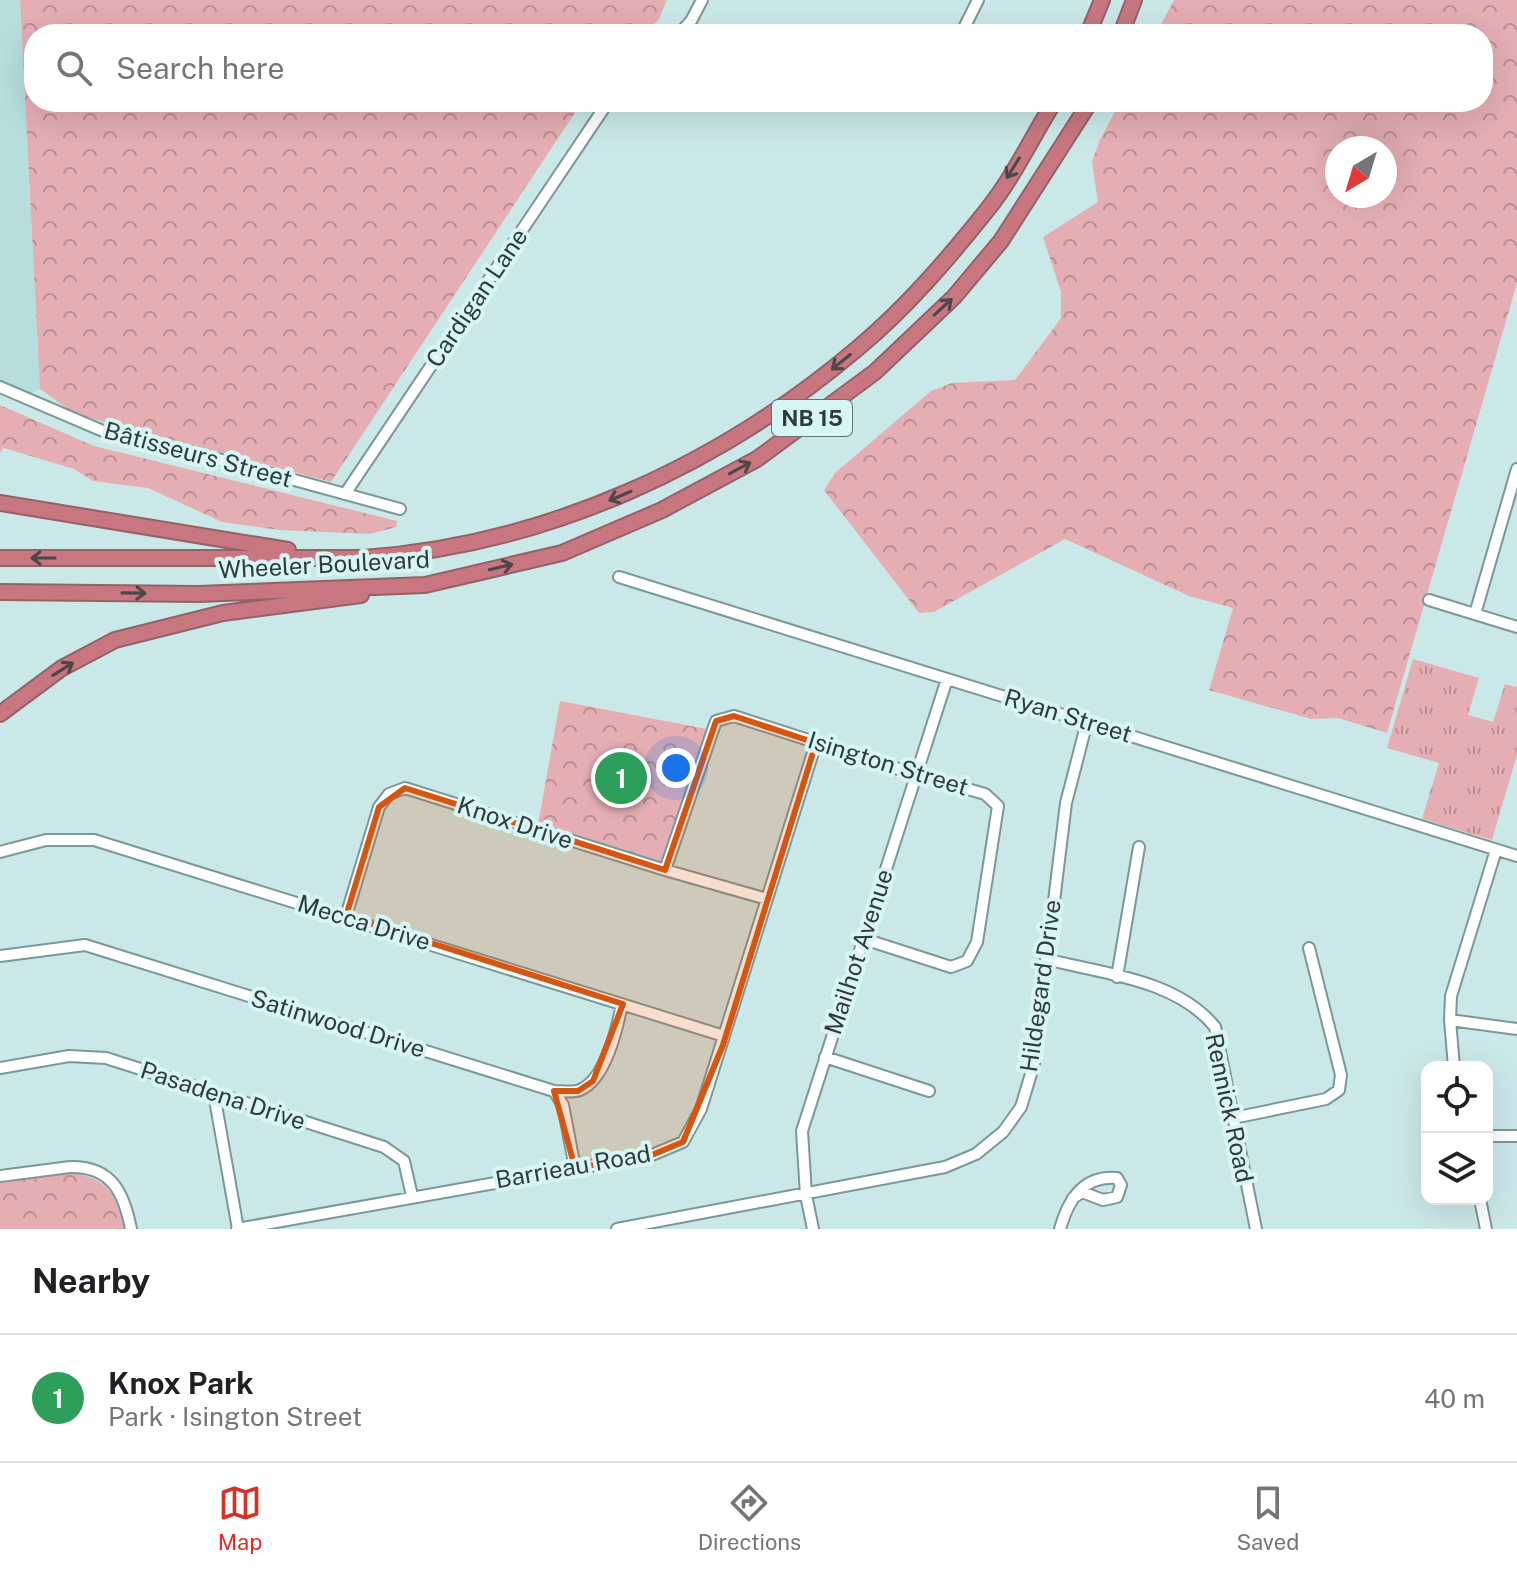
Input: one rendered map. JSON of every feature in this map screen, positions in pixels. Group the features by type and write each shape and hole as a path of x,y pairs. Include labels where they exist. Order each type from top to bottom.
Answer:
{"highway":[{"path":"1092,24 1102,0"},
{"path":"1125,24 1134,0"},
{"name":"Wheeler Boulevard","path":"0,558 363,558 400,555 513,533 591,508 664,476 733,438 801,394 860,347 915,295 989,208 1048,112"},
{"name":"Wheeler Boulevard","path":"0,592 199,594 425,585 562,553 662,510 757,459 875,372 954,297 1001,241 1084,112"},
{"path":"0,503 278,549 400,555"},
{"path":"0,714 62,668 115,640 223,613 425,585"}],"street":[{"path":"688,24 702,0"},
{"path":"966,24 978,0"},
{"name":"Cardigan Lane","path":"345,494 601,112"},
{"name":"Bâtisseurs Street","path":"0,387 110,434 196,453 400,509"},
{"path":"1475,614 1517,469"},
{"name":"Ryan Street","path":"619,577 1517,856"},
{"path":"1429,600 1517,627"},
{"name":"Mailhot Avenue","path":"813,1229 806,1195 802,1131 947,679"},
{"name":"Isington Street","path":"665,870 716,721 734,716 985,794 998,806 977,942 967,961 951,967 864,939"},
{"name":"Hildegard Drive","path":"617,1229 945,1167 976,1154 1003,1132 1021,1107 1034,1064 1066,803 1087,722"},
{"name":"Barrieau Road","path":"238,1229 652,1155 683,1142 701,1109 816,743"},
{"name":"Knox Drive","path":"346,916 379,807 389,794 405,788 767,899"},
{"name":"Mecca Drive","path":"0,852 46,840 94,840 724,1036"},
{"path":"1117,977 1139,847"},
{"path":"1453,1061 1450,1020 1457,972 1496,850"},
{"name":"Satinwood Drive","path":"0,956 85,945 554,1091"},
{"path":"1233,1118 1326,1099 1339,1090 1341,1075 1309,948"},
{"name":"Rennick Road","path":"1046,959 1173,993 1201,1011 1215,1027 1256,1229"},
{"path":"554,1091 578,1091 593,1081 612,1046 622,1004"},
{"path":"1450,1020 1517,1029"},
{"name":"Pasadena Drive","path":"0,1068 69,1056 106,1058 384,1147 404,1161 412,1196"},
{"path":"825,1057 929,1091"},
{"path":"554,1091 563,1105 575,1168"},
{"path":"214,1094 238,1229"},
{"path":"1493,1136 1517,1136"},
{"path":"0,1176 80,1167 104,1175 116,1185 126,1205 131,1229"},
{"path":"1060,1229 1065,1210 1073,1198"},
{"path":"1481,1205 1486,1229"}],"highlighted area":[{"path":"734,716 816,743 723,1045 683,1142 652,1155 575,1168 554,1091 578,1091 593,1081 623,1004 346,916 379,807 405,788 665,870 716,721"}],"shaded area":[{"path":"0,0 20,0 40,389 22,398 0,387"}],"green space":[{"path":"20,0 667,0 654,24 24,24 24,78"},
{"path":"1174,0 1517,0 1517,283 1387,733 1338,718 1311,719 1209,690 1233,608 1189,596 1065,539 934,612 919,613 824,490 835,473 931,391 952,383 1015,380 1061,318 1061,292 1043,237 1098,202 1092,162 1115,112 1493,112 1493,24 1161,24"},
{"path":"26,112 575,112 331,482 75,414 40,389"},
{"path":"0,405 94,446 397,521 396,527 370,534 280,530 222,522 148,488 93,481 74,469 4,448 0,452"},
{"path":"1413,659 1479,678 1468,715 1493,722 1505,684 1517,687 1517,755 1492,840 1422,819 1439,763 1387,748"},
{"path":"560,701 712,730 665,870 538,825"},
{"path":"70,1172 102,1183 108,1189 118,1205 124,1229 0,1229 0,1183"}],"place":[{"name":"Knox Park","path":"621,778"}]}
